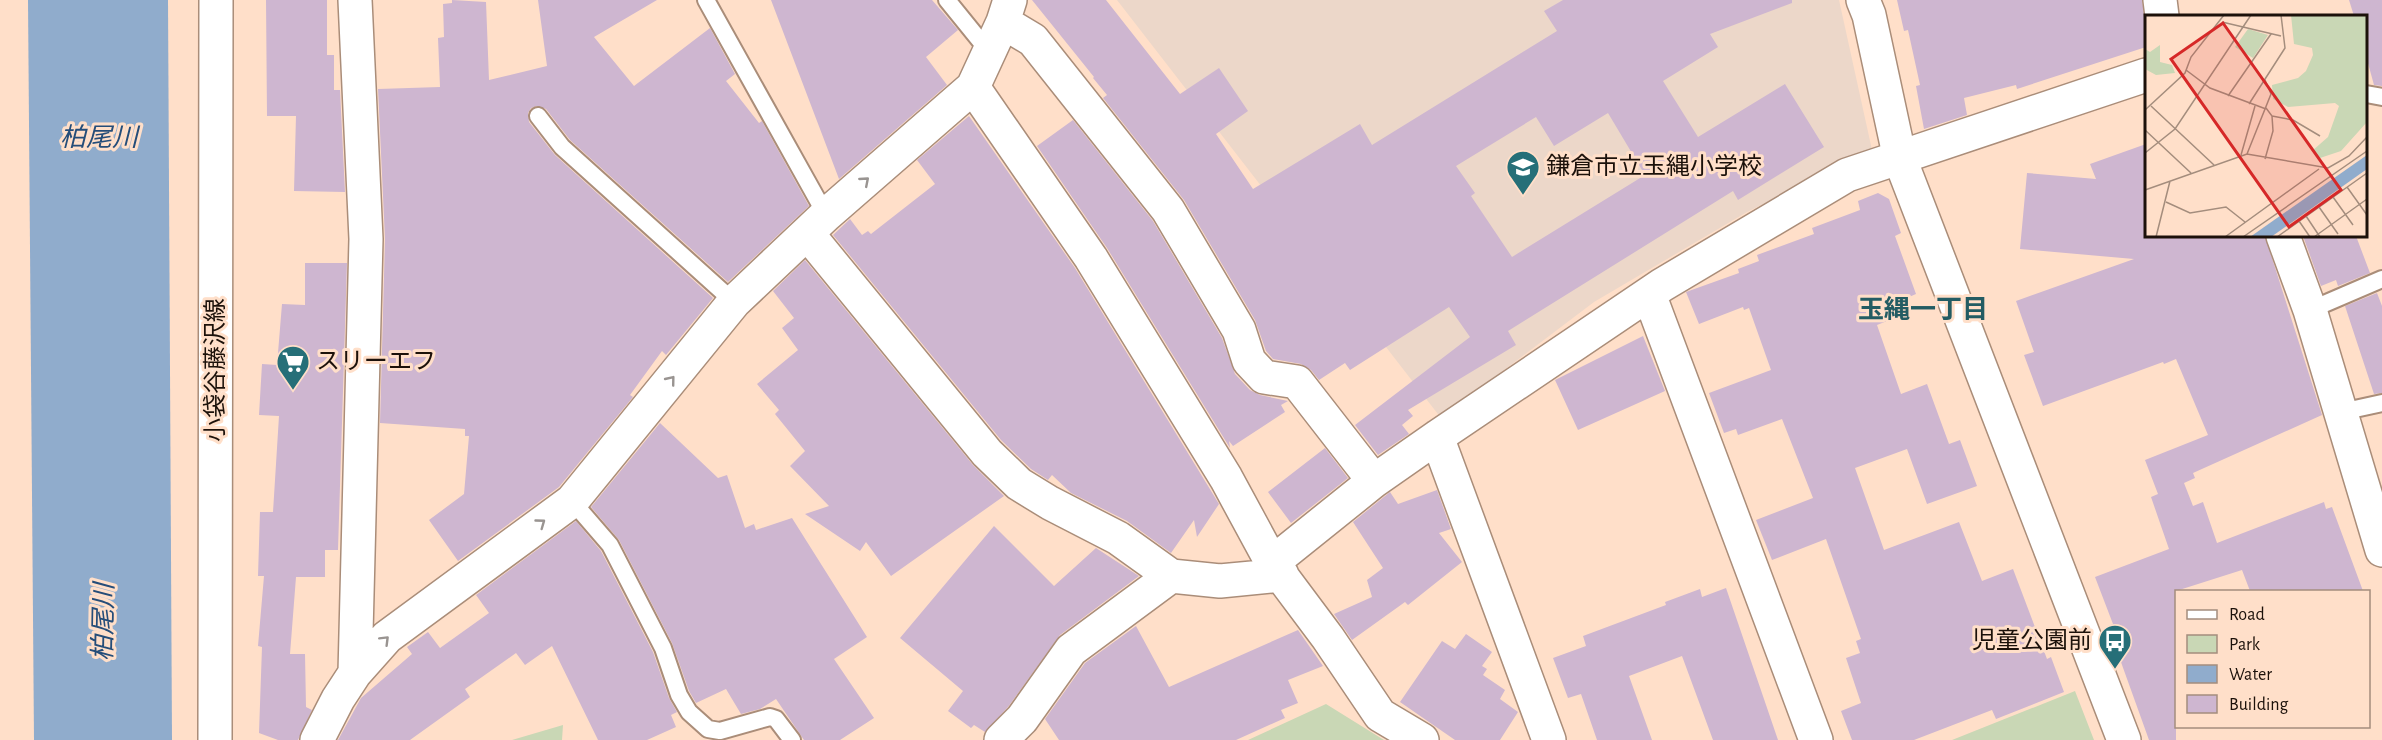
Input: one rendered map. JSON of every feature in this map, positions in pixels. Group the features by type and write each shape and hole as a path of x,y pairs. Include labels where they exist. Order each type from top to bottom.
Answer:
{"street":[{"name":"小袋谷藤沢線","path":"215,740 216,0"},
{"path":"355,0 366,239 356,673"},
{"path":"1863,0 1869,15 1900,159 2124,740"},
{"path":"2160,0 2162,15"},
{"path":"317,740 338,699 356,673 387,637 572,501 734,302 817,224 973,87 1007,11 1033,39 1168,210 1239,330 1249,361 1264,377 1297,382 1374,482"},
{"path":"817,224 987,453 1019,484 1050,503 1118,538 1172,576 1220,581 1277,569 1374,482 1437,437 1648,294 1848,175 2145,75"},
{"path":"973,87 1091,258 1226,478 1277,569 1380,715 1422,740"},
{"path":"2283,237 2310,310 2382,550"},
{"path":"1648,294 1816,740"},
{"path":"1437,437 1549,740"},
{"path":"1001,740 1022,719 1071,650 1172,576"}],"lane":[{"path":"706,0 817,224"},
{"path":"947,0 990,53"},
{"path":"2367,94 2382,97"},
{"path":"538,116 562,147 734,302"},
{"path":"2310,310 2382,279"},
{"path":"2341,412 2382,403"},
{"path":"572,501 610,545 663,648 679,695 689,712 708,729 720,731 770,717 776,720 792,740"}],"shaded area":[{"name":"鎌倉市立玉縄小学校","path":"1117,0 1839,0 1872,150 1747,212 1594,302 1441,418"}],"green space":[{"path":"2075,691 2094,740 1952,740"},
{"path":"1326,704 1384,740 1248,740"},
{"path":"563,725 562,740 512,740"}],"water":[{"name":"柏尾川","path":"28,0 168,0 172,740 34,740"}],"building":[{"path":"266,0 327,0 327,55 334,55 334,90 340,90 345,192 294,191 296,116 267,116"},
{"path":"452,0 486,2 489,80 547,66 538,0 657,0 594,37 634,86 710,28 735,74 726,81 759,123 762,121 809,206 728,282 570,140 546,109 537,106 531,108 528,113 529,122 555,155 713,298 666,355 662,351 630,395 633,397 559,487 458,561 429,520 464,494 469,436 465,436 465,429 380,423 385,239 378,89 440,87 438,38 444,37 443,4 452,3"},
{"path":"771,0 932,0 958,30 926,57 947,85 839,179"},
{"path":"1032,0 1106,0 1180,94 1219,68 1248,111 1216,134 1253,189 1360,124 1372,145 1557,31 1544,11 1563,0 1792,0 1792,3 1710,34 1718,47 1663,81 1698,137 1785,84 1824,147 1738,200 1733,191 1508,331 1516,345 1408,410 1413,416 1402,425 1409,434 1378,455 1355,425 1470,337 1449,307 1350,370 1345,363 1319,380 1311,370 1301,364 1273,359 1266,351 1255,320 1184,200 1103,98 1107,95","holes":["1608,113 1645,175 1512,257 1471,196 1475,193 1456,166 1536,117 1554,146"]},
{"path":"1897,0 2142,0 2145,47 2017,89 2016,85 1964,98 1967,115 1924,129 1916,86 1920,85 1908,30 1904,31"},
{"path":"2349,0 2382,0 2382,86 2374,85 2367,60 2367,15 2354,15"},
{"path":"969,116 1075,268 1219,504 1197,537 1194,520 1171,553 1127,521 1071,493 1052,475 1048,480 1031,469 1001,440 833,235 850,219 862,235 868,231 871,234 935,184 917,160"},
{"path":"1073,120 1153,221 1222,338 1235,374 1250,390 1260,395 1288,401 1281,405 1285,412 1233,446 1229,441 1230,448 1107,248 1037,146"},
{"path":"2145,144 2145,237 2265,237 2322,415 2193,473 2195,478 2184,483 2193,506 2203,502 2217,543 2324,502 2326,509 2332,507 2363,590 2250,590 2242,570 2175,590 2176,740 2149,740 2108,626 2113,624 2095,577 2169,549 2151,497 2158,494 2145,460 2208,435 2176,359 2043,406 2024,355 2034,352 2016,301 2134,259 2020,249 2027,173 2096,179 2090,164"},
{"path":"1878,193 1889,199 1901,233 1895,236 1916,294 1902,300 1907,313 1877,325 1901,394 1927,384 1949,444 1960,440 1977,486 1927,504 1907,449 1855,468 1884,550 1959,522 1982,581 2013,569 2047,659 2051,657 2064,692 1996,719 1992,710 1914,740 1852,740 1841,711 1861,703 1846,658 1860,653 1856,641 1861,639 1826,539 1772,560 1756,520 1813,498 1782,419 1738,435 1736,429 1724,433 1709,393 1771,370 1749,308 1744,310 1743,307 1699,324 1686,292 1739,273 1738,269 1759,261 1757,255 1814,234 1812,228 1860,210 1858,201"},
{"path":"2303,237 2356,237 2370,273 2338,286 2336,280 2321,286"},
{"path":"805,260 973,465 1004,496 891,576 866,542 860,551 805,514 829,506 790,466 805,451 775,414 779,410 757,384 798,350 782,328 794,318 773,291"},
{"path":"305,263 347,263 338,550 325,550 325,577 296,577 290,654 305,654 306,707 312,710 298,740 278,740 259,733 262,647 258,646 264,576 258,576 260,512 273,512 279,416 259,415 262,364 277,365 282,304 305,305"},
{"path":"2377,293 2382,306 2382,393 2374,394 2345,306"},
{"path":"1643,336 1665,391 1578,430 1555,380"},
{"path":"660,423 718,478 727,475 745,528 754,524 756,530 792,518 867,637 834,659 874,718 840,740 804,740 776,699 760,709 741,714 726,689 696,703 689,691 672,643 619,540 591,507"},
{"path":"1325,448 1348,478 1291,523 1268,492"},
{"path":"1437,490 1451,529 1439,533 1462,562 1408,605 1405,602 1352,640 1334,614 1372,597 1367,580 1383,568 1353,522 1390,492 1398,504"},
{"path":"576,521 601,551 653,652 669,698 677,712 671,715 676,727 647,740 598,740 552,646 525,665 516,653 465,689 470,697 410,740 338,740 361,698 412,654 407,647 428,632 440,648 489,613 476,595"},
{"path":"994,526 1054,586 1096,548 1139,576 1060,635 1008,707 985,732 974,725 971,728 948,711 963,691 900,638"},
{"path":"1726,588 1778,740 1713,740 1682,656 1629,676 1652,740 1597,740 1581,694 1568,698 1553,658 1586,646 1583,636 1666,605 1665,602 1700,589 1702,597"},
{"path":"1136,626 1169,687 1298,630 1323,666 1288,680 1298,703 1281,710 1285,718 1236,740 1059,740 1045,719 1085,663"},
{"path":"1466,634 1492,652 1482,666 1487,669 1483,675 1505,690 1500,699 1518,712 1500,740 1455,740 1400,702 1442,641 1455,649"}],"place":[{"name":"鎌倉市立玉縄小学校","path":"1523,196"},
{"name":"スリーエフ","path":"293,391"},
{"name":"児童公園前","path":"2115,670"}],"district":[{"name":"玉縄一丁目","path":"1923,310"}]}
